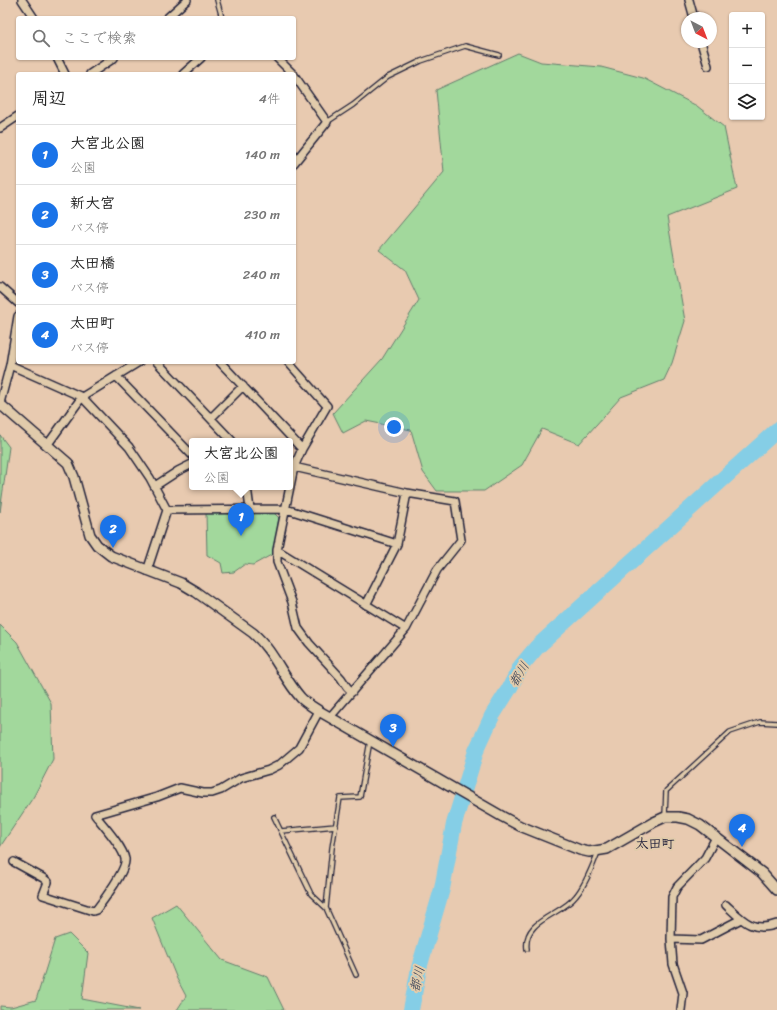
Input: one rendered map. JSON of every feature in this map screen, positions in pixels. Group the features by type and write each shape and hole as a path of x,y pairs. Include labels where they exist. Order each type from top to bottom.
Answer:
{"street":[{"path":"22,0 33,16"},
{"path":"169,16 187,0"},
{"path":"689,0 692,12"},
{"path":"703,48 708,66"},
{"path":"57,60 64,72"},
{"path":"93,72 111,60"},
{"path":"185,72 199,60"},
{"path":"279,60 292,72"},
{"path":"296,77 327,122 296,161"},
{"path":"0,128 16,117"},
{"path":"0,287 16,301"},
{"path":"16,328 10,365 0,403 68,463 74,477 90,535 97,545 111,556 181,583 253,633 271,652 282,672 302,699 319,711 479,804 520,826 572,847 589,852 607,849 665,817 688,819 700,825 758,869 776,888"},
{"path":"48,444 82,397 135,364"},
{"path":"159,364 229,438"},
{"path":"222,364 292,438"},
{"path":"290,364 327,406 302,449 293,472"},
{"path":"10,365 82,397 129,447 155,486 167,510 147,571"},
{"path":"116,376 189,452"},
{"path":"211,418 243,386"},
{"path":"293,439 302,449"},
{"path":"155,486 189,466"},
{"path":"294,467 407,493 456,501 461,540 437,570 406,629 330,717"},
{"path":"247,490 250,509"},
{"path":"290,490 277,550 277,562 292,602 298,628 309,643 352,692"},
{"path":"366,605 397,544 407,493"},
{"path":"167,510 286,509 397,544"},
{"path":"277,550 406,629"},
{"path":"14,862 48,882 43,895 93,911 96,910 115,883 125,865 125,860 122,850 95,815 157,797 180,788 203,793 212,793 221,790 240,778 269,770 279,765 299,748 319,711"},
{"path":"681,1010 683,993 673,964 671,940 672,897 677,887 706,858 716,837"},
{"path":"726,905 741,920 754,927 769,927 777,924"},
{"path":"671,940 701,940 741,920"}],"lane":[{"path":"217,0 221,16"},
{"path":"327,122 353,105 388,77 421,61 465,46 499,56"},
{"path":"665,817 666,791 730,732 760,722 777,723"},
{"path":"326,908 332,848 340,798 360,797 370,741"},
{"path":"274,817 312,894 326,908 356,975"},
{"path":"281,831 336,826"},
{"path":"527,949 526,942 528,933 545,918 564,908 575,898 582,888 598,851"}],"green space":[{"path":"518,53 541,62 601,67 643,78 697,106 724,127 737,189 667,217 685,321 672,363 664,380 621,397 579,444 542,429 522,465 484,491 437,491 423,472 411,430 366,421 343,433 333,413 382,359 419,300 405,270 379,250 444,172 436,90"},
{"path":"0,435 9,447 0,512"},
{"path":"273,512 279,518 273,554 253,565 245,564 234,572 223,573 221,563 207,555 206,513"},
{"path":"0,625 17,642 51,703 53,759 34,796 0,847"},
{"path":"176,904 222,960 268,977 284,1010 177,1010 186,996 177,979 152,918"},
{"path":"69,934 88,953 82,999 139,1010 0,1010 0,1006 11,1007 36,1000 55,939"}],"waterway":[{"name":"都川","path":"411,1010 419,968 442,889 454,824 476,751 492,716 521,666 537,647 777,430"}],"place":[{"name":"大宮北公園","path":"241,536"},
{"name":"新大宮","path":"113,548"},
{"name":"太田橋","path":"393,747"},
{"name":"太田町","path":"742,847"}],"district":[{"name":"太田町","path":"655,843"}]}
